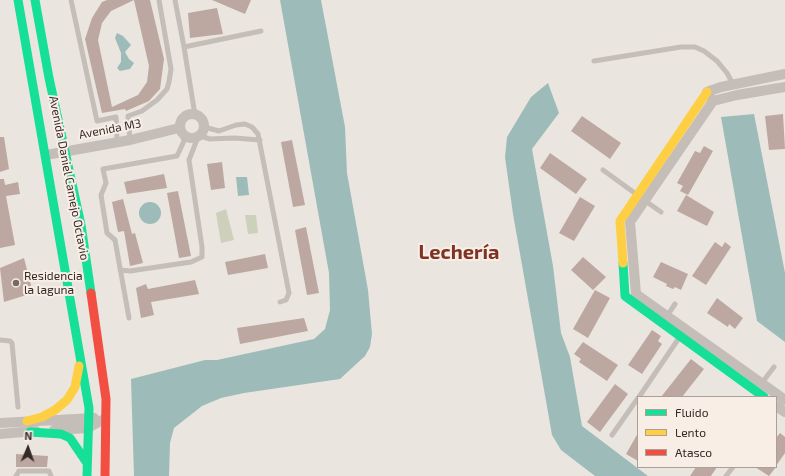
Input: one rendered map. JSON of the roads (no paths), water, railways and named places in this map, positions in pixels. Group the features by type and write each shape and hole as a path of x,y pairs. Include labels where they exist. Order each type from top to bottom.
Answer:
{"street":[{"name":"Avenida Daniel Camejo Octavio","path":"18,0 80,357 84,367 88,417 87,476"},
{"name":"Avenida Daniel Camejo Octavio","path":"34,0 81,225 106,399 104,419 105,476"},
{"path":"731,368 680,337 636,294 630,222 640,197 707,92 733,84 785,74"},
{"path":"640,197 713,101 737,95 785,87"},
{"path":"707,92 713,101"},
{"path":"188,114 195,115 201,118 201,133 191,139 181,132 182,118 188,114"},
{"name":"Avenida M3","path":"46,155 181,132"},
{"path":"664,320 758,387 777,396"},
{"path":"27,421 49,414 67,400 75,387 79,372 80,357"},
{"path":"758,387 763,396"},
{"path":"0,423 88,417 104,419"},
{"path":"0,434 88,428 104,419"},
{"path":"30,432 61,434 70,438 87,463"}],"lane":[{"path":"71,0 97,121 116,117 117,142"},
{"path":"130,140 128,116 142,111 157,100 167,88 169,82 171,69 159,0"},
{"path":"174,0 184,47 195,115"},
{"path":"184,47 261,31"},
{"path":"594,61 681,47 695,47 704,51 717,61 727,73 733,84"},
{"path":"201,133 219,131 236,125 245,124 255,130 260,140 289,293 286,300 280,302"},
{"path":"129,318 115,240 107,233 101,195 106,183 103,169 177,156 184,141 181,132"},
{"path":"120,270 130,271 191,262 202,257 202,247 189,160 201,133"},
{"path":"201,133 210,139 234,138 260,140"},
{"path":"603,170 661,212"},
{"path":"664,320 675,304"},
{"path":"639,396 680,337"},
{"path":"0,340 10,341 12,343 18,407"},
{"path":"758,387 774,367"},
{"path":"612,435 637,398"},
{"path":"726,476 732,468"},
{"path":"16,476 19,471 49,471 51,476"}],"water":[{"path":"280,0 321,0 345,127 347,173 368,290 372,334 370,347 365,356 340,379 244,393 221,398 202,406 174,428 170,443 169,476 134,476 131,379 205,360 217,360 314,339 325,329 330,310 329,273"},
{"path":"117,33 123,36 131,45 125,52 129,59 134,63 130,69 120,71 117,68 121,62 121,53 115,38"},
{"path":"548,83 559,113 532,149 553,266 561,333 570,357 582,426 648,476 595,476 561,450 552,435 513,214 505,157 507,137 531,97"},
{"path":"754,114 785,273 785,342 757,321 721,117"},
{"path":"236,177 247,177 249,195 238,196"},
{"path":"150,202 158,205 161,213 158,221 150,224 142,221 139,213 142,205"}],"place":[{"name":"Residencia la laguna","path":"16,283"}],"district":[{"name":"Lechería","path":"459,252"}]}
